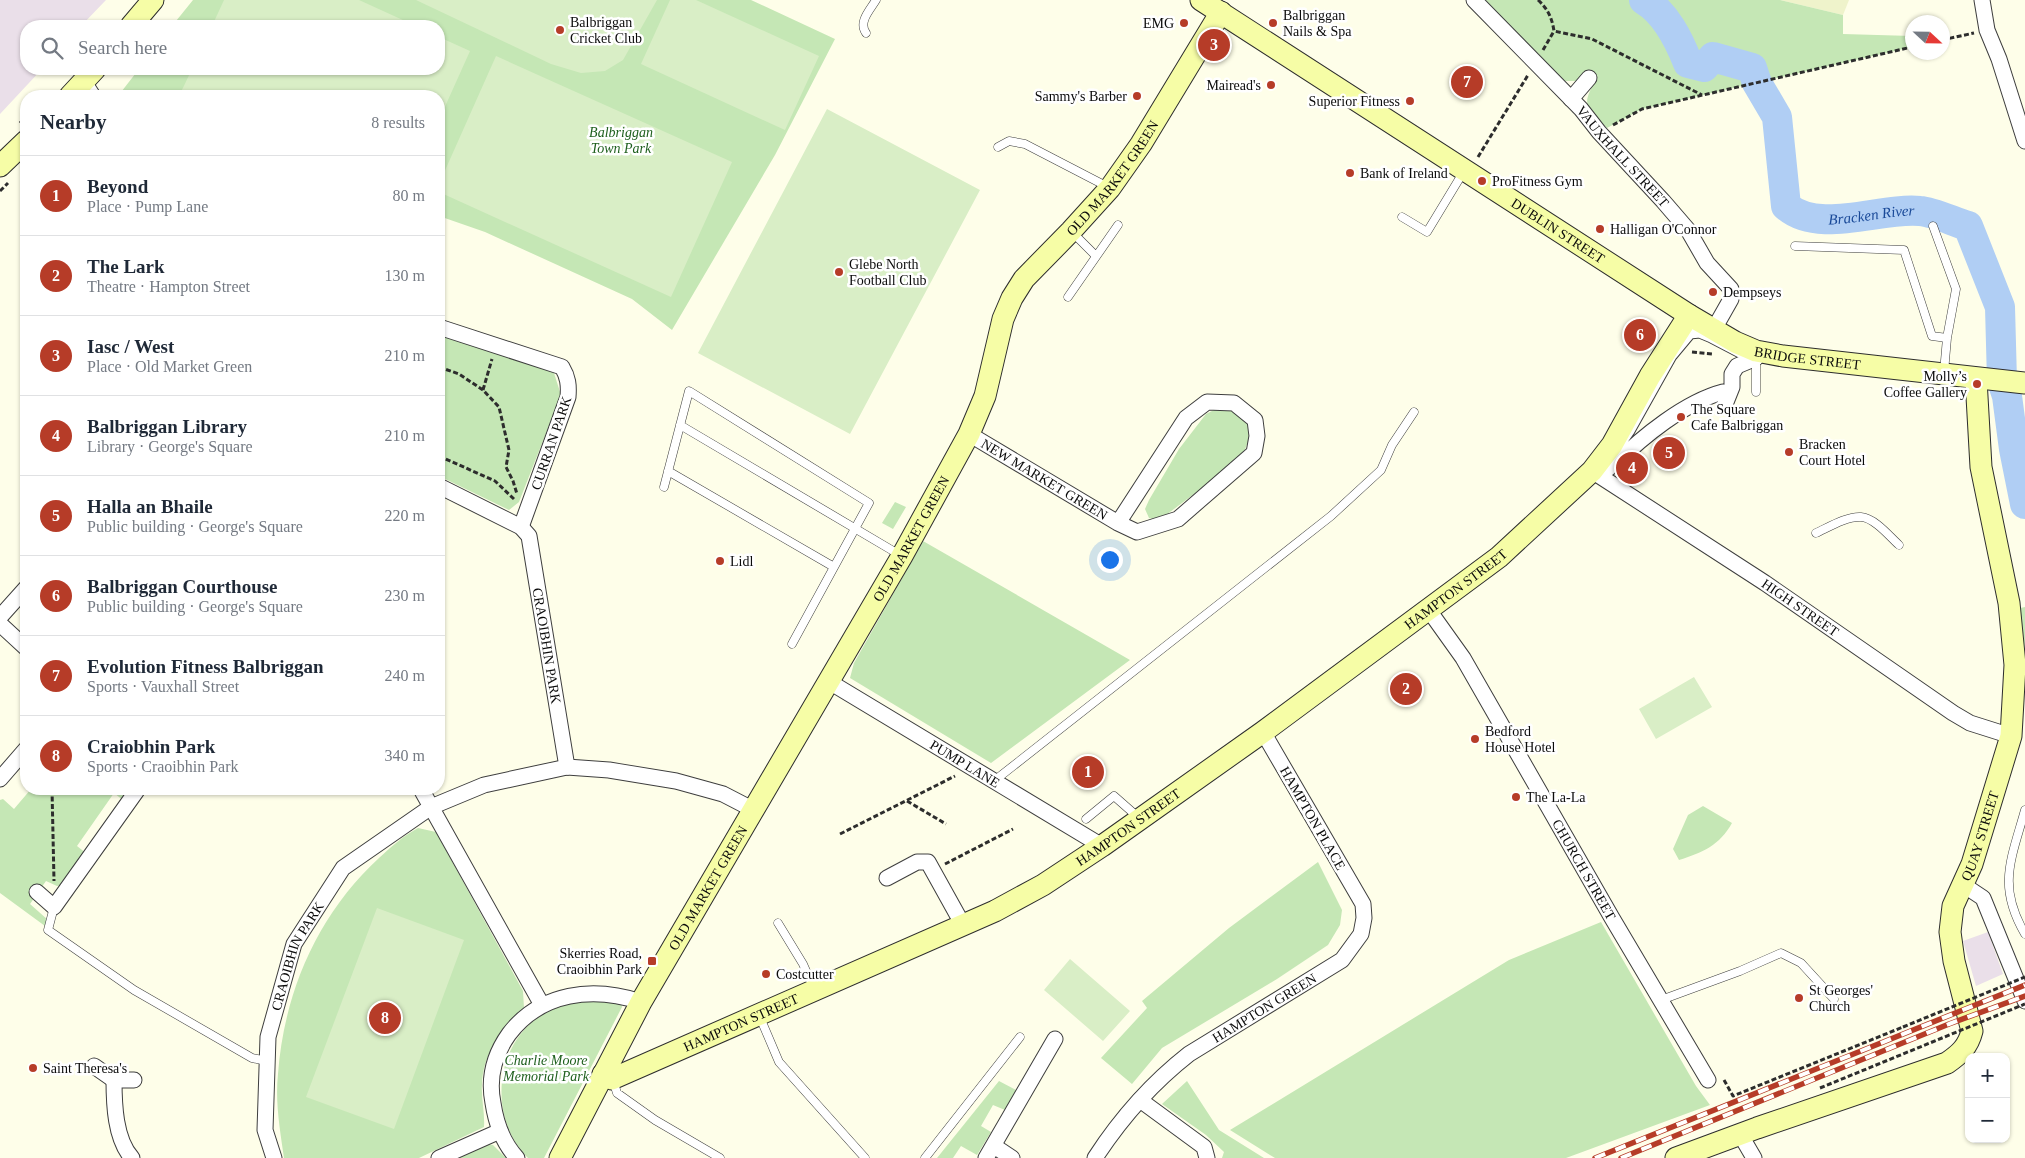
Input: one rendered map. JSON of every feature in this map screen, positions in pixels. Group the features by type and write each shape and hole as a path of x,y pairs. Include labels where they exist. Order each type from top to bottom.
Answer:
{"street":[{"path":"136,20 154,0"},
{"name":"DUBLIN STREET","path":"1201,0 1468,162 1689,315"},
{"name":"VAUXHALL STREET","path":"1474,0 1571,99 1688,230 1707,263 1731,289 1731,298 1714,329"},
{"path":"1982,0 1987,30 2019,100 2025,141"},
{"name":"OLD MARKET GREEN","path":"560,1158 608,1076 640,1002 902,556 969,434 984,396 1003,319 1012,298 1024,278 1071,231 1110,188 1141,144 1221,12"},
{"path":"1571,99 1589,78"},
{"path":"0,166 20,147"},
{"name":"BRIDGE STREET","path":"1689,315 1756,354 2020,383"},
{"name":"HAMPTON STREET","path":"608,1076 995,911 1044,885 1102,846 1263,732 1499,557 1592,471 1612,446 1650,376 1689,315"},
{"name":"CURRAN PARK","path":"445,329 562,367 566,375 569,386 568,397 521,527"},
{"path":"1700,330 1712,334 1756,354 1737,366 1732,374 1732,387 1726,402 1723,392 1705,397 1632,447 1614,465 1608,468 1602,466 1628,430 1671,352 1690,331 1700,330"},
{"name":"QUAY STREET","path":"1676,1158 1947,1062 1962,1053 1969,1041 1972,1031 1954,961 1950,932 1953,906 1972,864 2017,731 2015,664 2009,602 1981,467 1984,379"},
{"name":"NEW MARKET GREEN","path":"969,434 1118,523 1137,532 1178,519 1254,453 1257,436 1255,420 1234,403 1208,402 1186,418 1118,523"},
{"name":"HIGH STREET","path":"1592,471 1765,583 1953,713 1970,723 2017,731"},
{"path":"445,489 521,527"},
{"name":"CRAOIBHIN PARK","path":"521,527 529,536 567,767"},
{"path":"0,617 20,595"},
{"name":"CHURCH STREET","path":"1428,609 1463,658 1661,1000 1716,1080"},
{"path":"0,624 20,642"},
{"name":"PUMP LANE","path":"828,681 1102,846"},
{"name":"HAMPTON PLACE","path":"1263,732 1363,904"},
{"path":"0,779 20,757"},
{"name":"CRAOIBHIN PARK","path":"274,1158 265,1130 268,1037 294,944 343,868 431,807 484,786 567,767 610,770 676,781 723,794 752,809"},
{"path":"37,892 54,907 134,795"},
{"path":"424,795 542,1005"},
{"path":"887,878 917,862 928,862 963,925"},
{"path":"1962,884 1982,898 2025,1002"},
{"name":"HAMPTON GREEN","path":"1095,1158 1107,1140 1140,1100 1166,1072 1189,1054 1342,960 1361,934 1364,918 1363,904"},
{"path":"517,1158 505,1142 500,1131 491,1094 491,1081 495,1060 513,1029 532,1011 564,997 581,994 610,994 621,995 640,1002"},
{"path":"1012,1158 990,1152 1055,1038"},
{"path":"94,1066 114,1080 134,1080"},
{"path":"114,1080 116,1121 128,1153 132,1158"},
{"path":"1140,1100 1204,1147 1208,1158"},
{"path":"439,1158 500,1131"},
{"path":"1740,1134 1754,1158"}],"lane":[{"path":"866,33 863,30 863,22 876,0"},
{"path":"998,147 1009,141 1025,144 1110,188"},
{"path":"1402,217 1427,232 1468,162"},
{"path":"1068,297 1118,224"},
{"path":"1933,226 1956,289 1947,338 1944,374"},
{"path":"1071,231 1096,256"},
{"path":"1795,246 1904,250 1932,336 1947,338"},
{"path":"1756,354 1756,392"},
{"path":"664,486 688,391 869,503 792,644"},
{"path":"994,781 1331,516 1381,470 1392,445 1414,412"},
{"path":"680,425 902,556"},
{"path":"668,470 834,567"},
{"path":"1816,533 1845,521 1861,517 1871,520 1899,545"},
{"path":"1086,819 1114,796 1140,819"},
{"path":"2025,810 2008,872 2008,886 2010,904 2025,934"},
{"path":"54,907 48,930 134,990 252,1058 267,1061"},
{"path":"778,923 803,964 814,989"},
{"path":"1661,1000 1740,971 1781,953 1801,963 1834,999"},
{"path":"759,1013 778,1062 866,1158"},
{"path":"925,1158 1020,1037"},
{"path":"608,1076 617,1093 654,1120 720,1158"}],"path":[{"path":"1468,162 1477,158 1554,31 1552,19 1546,7 1538,0"},
{"path":"1950,38 1987,30"},
{"path":"1554,31 1592,39 1702,96"},
{"path":"1599,132 1642,109 1905,49"},
{"path":"483,390 496,347"},
{"path":"445,369 459,374 483,390 499,408 509,450 506,467 513,481 519,502 495,482 445,459"},
{"path":"840,834 962,772 968,766"},
{"path":"52,795 54,907"},
{"path":"906,801 946,824"},
{"path":"932,871 1013,829"},
{"path":"1716,1080 1733,1096 2025,977"},
{"path":"1820,1088 2025,1002"}],"shaded area":[{"path":"0,0 106,0 87,20 20,20 20,75 36,75 22,90 20,90 20,93 0,114"},
{"path":"1988,932 2003,974 1976,986 1963,941"}],"green space":[{"name":"Balbriggan Town Park","path":"193,0 751,0 835,39 775,155 672,330 632,299 485,232 445,218 445,90 123,90 134,75 445,75 445,20 177,20"},
{"path":"224,0 359,0 403,20 215,20"},
{"name":"Balbriggan Cricket Club","path":"416,0 657,0 623,60 605,71 581,73 551,64"},
{"path":"670,0 696,0 819,56 785,130 641,64"},
{"path":"1480,0 1780,0 1843,15 1843,34 1905,36 1905,49 1642,109 1607,128 1590,110 1587,100 1597,78 1586,70 1577,81 1565,81 1549,68"},
{"path":"1780,0 1849,0 1843,15"},
{"path":"445,40 470,51 445,107 445,90 182,90 189,75 445,75"},
{"path":"496,56 732,162 671,297 445,195 445,171"},
{"name":"Glebe North Football Club","path":"827,109 980,190 850,434 698,353"},
{"path":"445,336 534,364 554,373 561,395 519,502 509,510 445,479"},
{"path":"1229,409 1245,417 1249,426 1249,439 1244,452 1206,485 1162,518 1158,520 1149,518 1145,509 1179,449 1206,414 1214,410"},
{"path":"895,502 906,507 893,529 882,523"},
{"path":"923,541 1130,660 991,763 850,678 854,663"},
{"path":"2025,607 2025,649 2020,608"},
{"path":"1694,677 1712,707 1656,739 1639,709"},
{"path":"26,795 113,795 77,846 87,854 65,885 57,886 46,881 30,904 48,920 45,926 0,893 0,800 3,799 14,809"},
{"path":"116,795 129,795 124,801"},
{"path":"1703,806 1732,823 1716,843 1679,860 1673,849 1688,815"},
{"name":"Charlie Moore Memorial Park","path":"418,828 436,832 523,991 524,1008 495,1042 483,1072 484,1127 419,1158 284,1158 278,1116 278,1074 288,1014 308,956 338,904 357,880 393,846"},
{"path":"1318,862 1342,910 1340,925 1328,945 1277,979 1162,1048 1132,1084 1101,1058 1147,1008 1142,1001 1229,928"},
{"path":"377,908 464,940 394,1129 306,1097"},
{"path":"1601,922 1696,1086 1710,1105 1566,1158 1275,1158 1230,1130 1509,960"},
{"path":"1070,959 1130,1011 1103,1041 1044,990"},
{"name":"Charlie Moore Memorial Park","path":"595,1000 621,1003 622,1007 544,1158 528,1158 515,1142 507,1124 502,1105 502,1084 505,1065 513,1046 524,1029 546,1012 567,1004"},
{"path":"999,1081 1016,1090 1005,1110 993,1105 981,1126 991,1132 977,1155 961,1146 953,1158 937,1158"},
{"path":"1187,1081 1219,1130 1264,1158 1222,1158 1224,1152 1206,1135 1162,1104"},
{"path":"486,1144 493,1145 506,1158 455,1158"}],"waterway":[{"name":"Bracken River","path":"1644,0 1659,12 1671,28 1688,63 1704,67 1713,57 1752,68 1757,83 1777,117 1786,206 1800,214 1815,218 1832,219 1920,211 1938,215 1968,226 2000,307 2002,381 2007,396 2014,449 2025,504"}],"railway":[{"path":"1595,1158 2025,985"},
{"path":"1621,1158 1949,1024 2025,996"}],"place":[{"name":"EMG","path":"1184,23"},
{"name":"Balbriggan Nails & Spa","path":"1273,23"},
{"name":"Balbriggan Cricket Club","path":"560,30"},
{"name":"Iasc / West","path":"1214,45"},
{"name":"Evolution Fitness Balbriggan","path":"1467,82"},
{"name":"Mairead's","path":"1271,85"},
{"name":"Sammy's Barber","path":"1137,96"},
{"name":"Superior Fitness","path":"1410,101"},
{"name":"Bank of Ireland","path":"1350,173"},
{"name":"ProFitness Gym","path":"1482,181"},
{"name":"Halligan O'Connor","path":"1600,229"},
{"name":"Glebe North Football Club","path":"839,272"},
{"name":"Dempseys","path":"1713,292"},
{"name":"Balbriggan Courthouse","path":"1640,335"},
{"name":"Molly’s Coffee Gallery","path":"1977,384"},
{"name":"The Square Cafe Balbriggan","path":"1681,417"},
{"name":"Bracken Court Hotel","path":"1789,452"},
{"name":"Halla an Bhaile","path":"1669,453"},
{"name":"Balbriggan Library","path":"1632,468"},
{"name":"Lidl","path":"720,561"},
{"name":"The Lark","path":"1406,689"},
{"name":"Bedford House Hotel","path":"1475,739"},
{"name":"Beyond","path":"1088,772"},
{"name":"The La-La","path":"1516,797"},
{"name":"Skerries Road, Craoibhin Park","path":"652,961"},
{"name":"Costcutter","path":"766,974"},
{"name":"St Georges' Church","path":"1799,998"},
{"name":"Craiobhin Park","path":"385,1018"},
{"name":"Saint Theresa's","path":"33,1068"}]}
